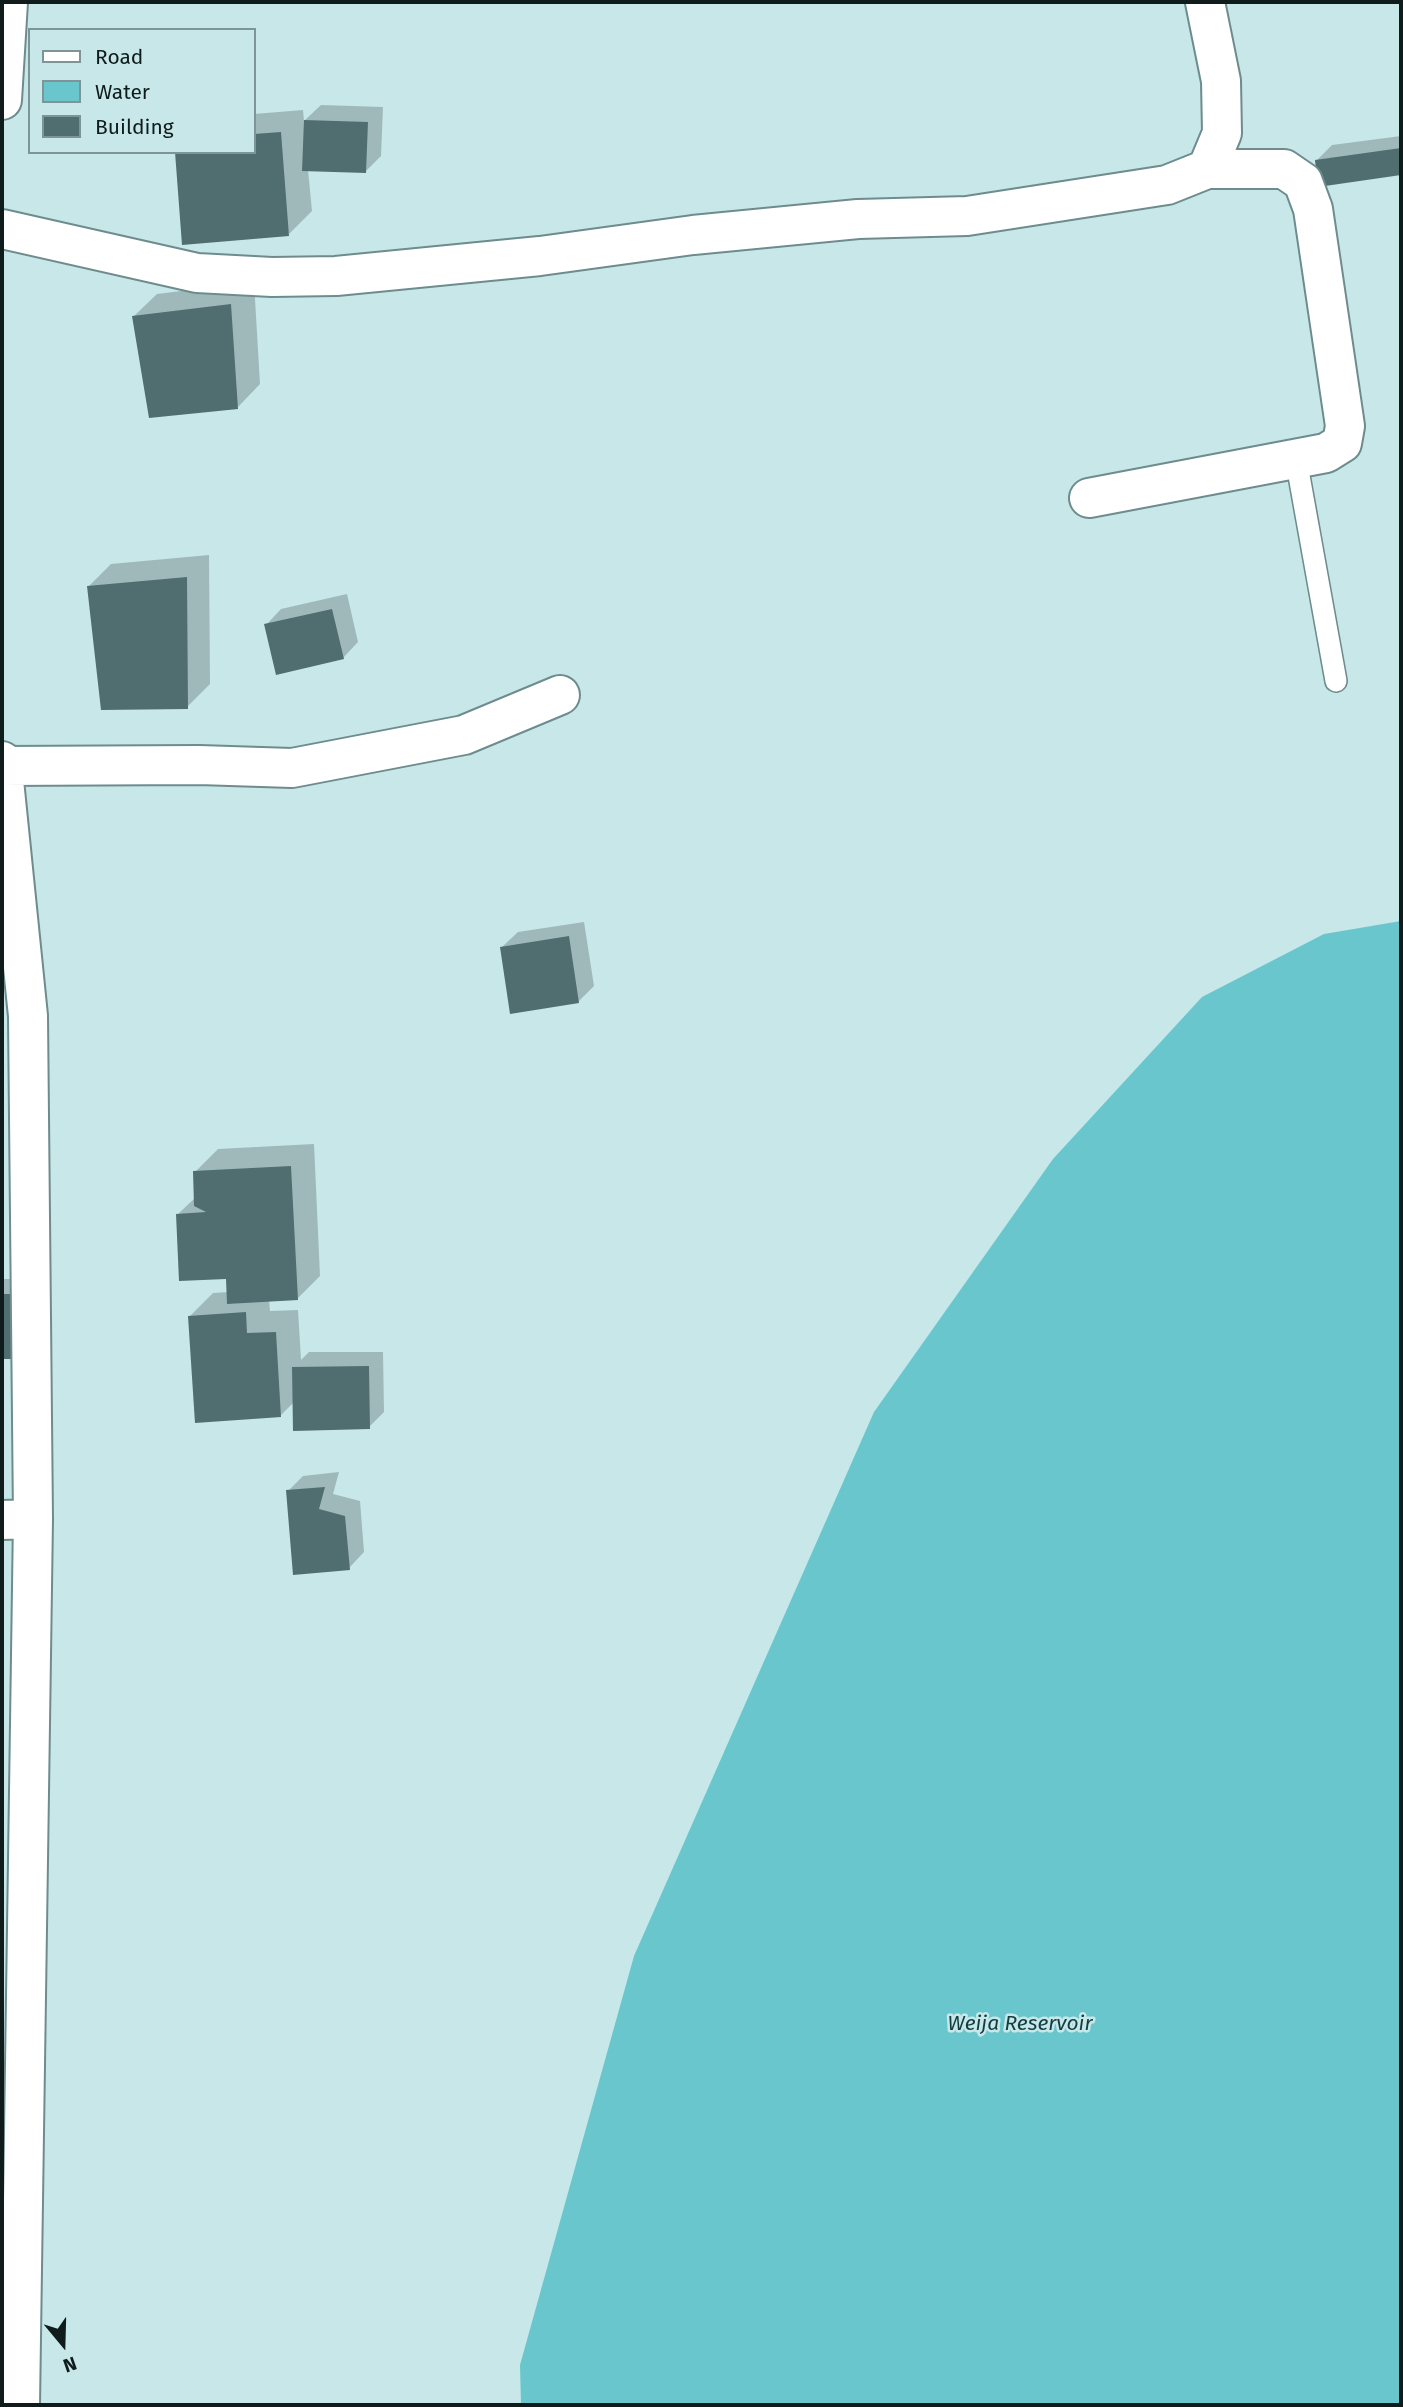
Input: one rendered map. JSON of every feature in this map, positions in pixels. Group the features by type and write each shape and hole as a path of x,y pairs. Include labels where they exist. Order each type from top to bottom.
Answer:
{"street":[{"path":"2,100 8,2"},
{"path":"1205,2 1221,81 1222,133 1206,169"},
{"path":"2,229 197,273 272,277 336,276 540,256 707,233 858,219 967,216 1167,185 1206,169 1284,169 1303,182 1314,209 1345,426 1342,443 1326,453 1089,498"},
{"path":"2,766 200,765 292,768 464,735 560,695"},
{"path":"2,761 15,1019 20,2405"}],"lane":[{"path":"1296,459 1336,681"}],"water":[{"name":"Weija Reservoir","path":"1401,921 1401,2405 521,2405 520,2365 634,1956 874,1412 1053,1159 1202,997 1324,934"}],"building":[{"path":"304,120 368,122 366,173 302,171"},
{"path":"281,132 289,236 182,245 175,154 256,154 256,134"},
{"path":"1401,148 1401,175 1318,187 1315,160"},
{"path":"231,304 238,409 149,418 132,316"},
{"path":"187,577 188,709 101,710 87,586"},
{"path":"332,609 344,659 276,675 264,624"},
{"path":"569,936 579,1003 510,1014 500,947"},
{"path":"291,1166 298,1300 227,1304 226,1279 179,1281 176,1214 206,1212 194,1206 193,1171"},
{"path":"2,1294 19,1294 19,1359 2,1359"},
{"path":"246,1312 247,1333 276,1332 281,1417 195,1423 188,1316"},
{"path":"369,1366 370,1429 293,1431 292,1367"},
{"path":"325,1487 319,1509 345,1516 350,1570 293,1575 286,1490"}]}
